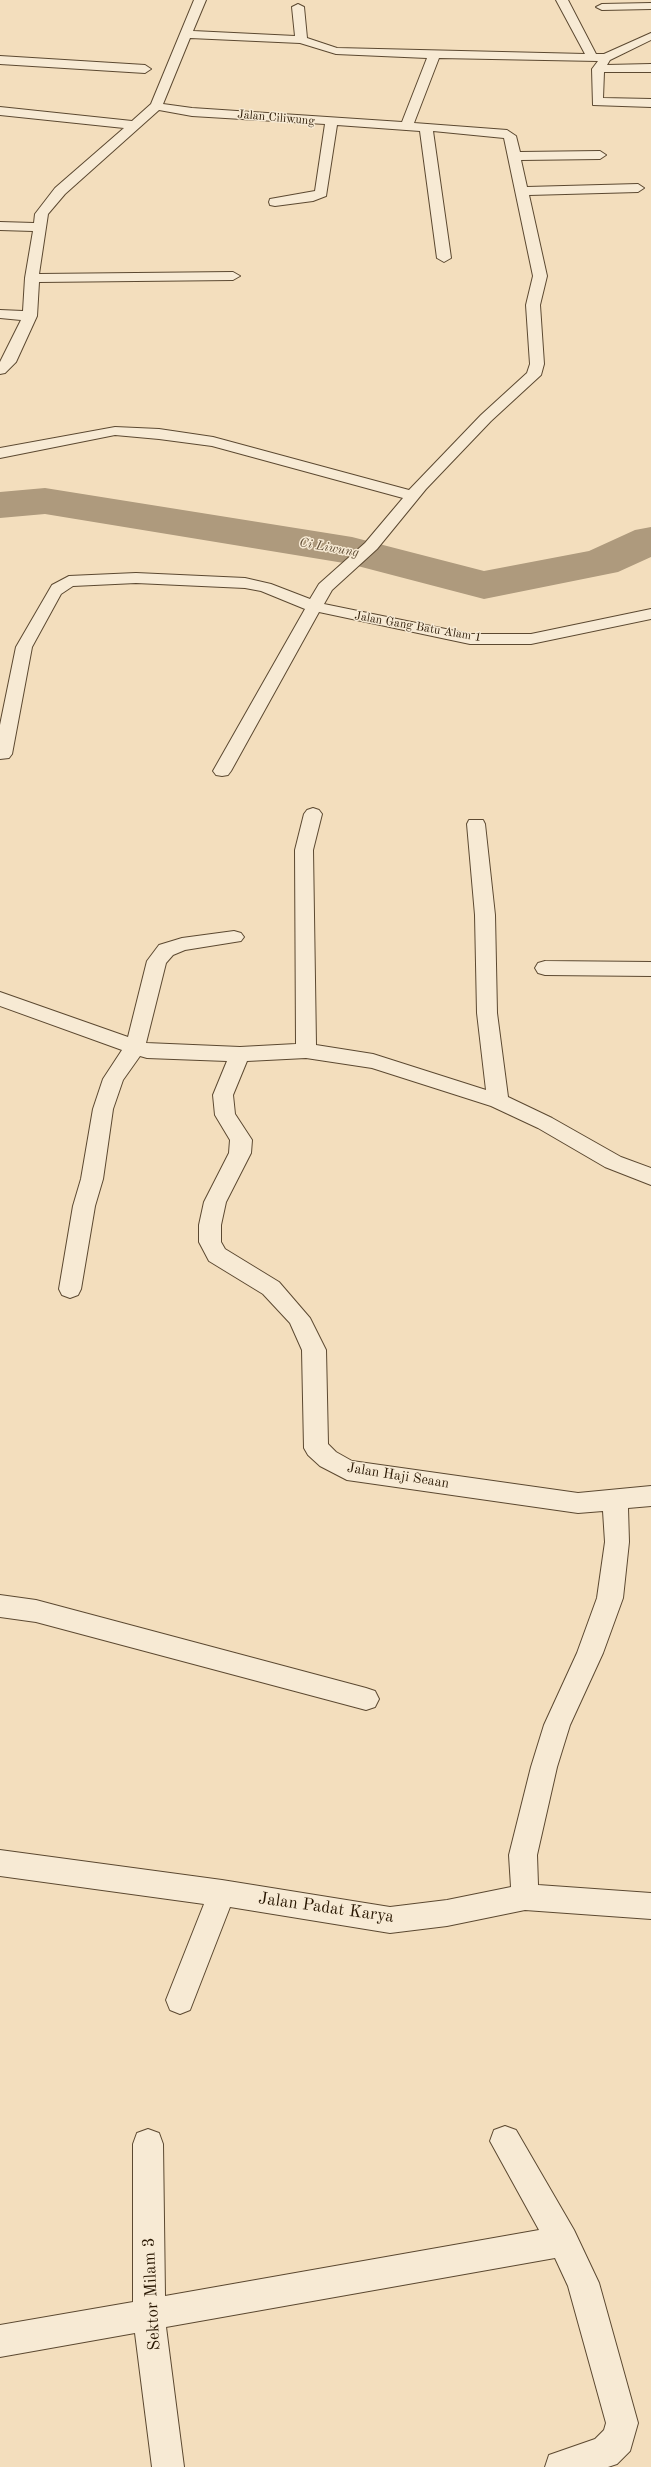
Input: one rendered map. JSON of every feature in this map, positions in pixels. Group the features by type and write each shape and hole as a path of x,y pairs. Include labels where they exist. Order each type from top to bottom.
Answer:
{"street":[{"path":"0,370 9,362 30,316 32,278 42,214 60,191 156,106 200,0"},
{"path":"562,0 592,57"},
{"path":"602,7 626,8 651,6"},
{"path":"298,7 301,40"},
{"path":"626,8 632,20"},
{"path":"186,34 301,40 336,51 434,55 606,58"},
{"path":"651,36 606,58 598,69 597,102 651,103"},
{"path":"406,127 434,55"},
{"path":"0,60 145,69"},
{"path":"598,69 651,68"},
{"path":"637,103 651,115"},
{"name":"Jalan Ciliwung","path":"156,106 192,112 503,134 510,136 516,156"},
{"path":"0,111 135,125"},
{"path":"275,202 313,197 321,194 331,123"},
{"path":"426,128 444,258"},
{"path":"222,771 313,606 329,581 371,546 413,496 486,418 534,375 537,364 533,305 540,276 521,191 516,156 600,155"},
{"path":"521,191 638,188"},
{"path":"0,226 40,227"},
{"path":"32,278 233,276"},
{"path":"0,314 30,316"},
{"path":"0,453 66,442 115,431 159,434 213,442 413,496"},
{"name":"Jalan Gang Batu Alam 1","path":"3,754 24,646 54,592 64,583 128,578 245,583 264,587 313,606 364,618 470,639 531,639 651,614"},
{"path":"306,1051 304,850 313,814"},
{"path":"476,824 484,915 487,1013 498,1100"},
{"path":"70,1289 76,1266 84,1206 92,1179 103,1109 113,1079 135,1047 157,961 166,950 182,944 234,937"},
{"path":"545,968 651,969"},
{"path":"0,999 147,1051 240,1054 306,1051 373,1061 498,1100 545,1123 613,1162 651,1178"},
{"name":"Jalan Haji Seaan","path":"240,1054 223,1095 225,1115 241,1140 240,1153 215,1202 210,1225 210,1242 217,1255 271,1288 299,1318 314,1350 316,1448 328,1459 347,1470 578,1503 651,1496"},
{"path":"525,1897 523,1855 544,1767 557,1725 590,1653 610,1598 617,1542 615,1499"},
{"path":"0,1606 36,1611 366,1699"},
{"name":"Jalan Padat Karya","path":"0,1864 78,1872 390,1920 447,1913 525,1897 651,1906"},
{"path":"180,2000 222,1893"},
{"path":"505,2141 563,2241 583,2283 622,2423 618,2439 605,2452 561,2467"},
{"name":"Sektor Milam 3","path":"148,2144 149,2316 168,2467"},
{"path":"0,2341 149,2316 563,2241"}],"waterway":[{"name":"Ci Liwung","path":"0,505 45,501 352,551 484,585 602,562 651,540"}]}
